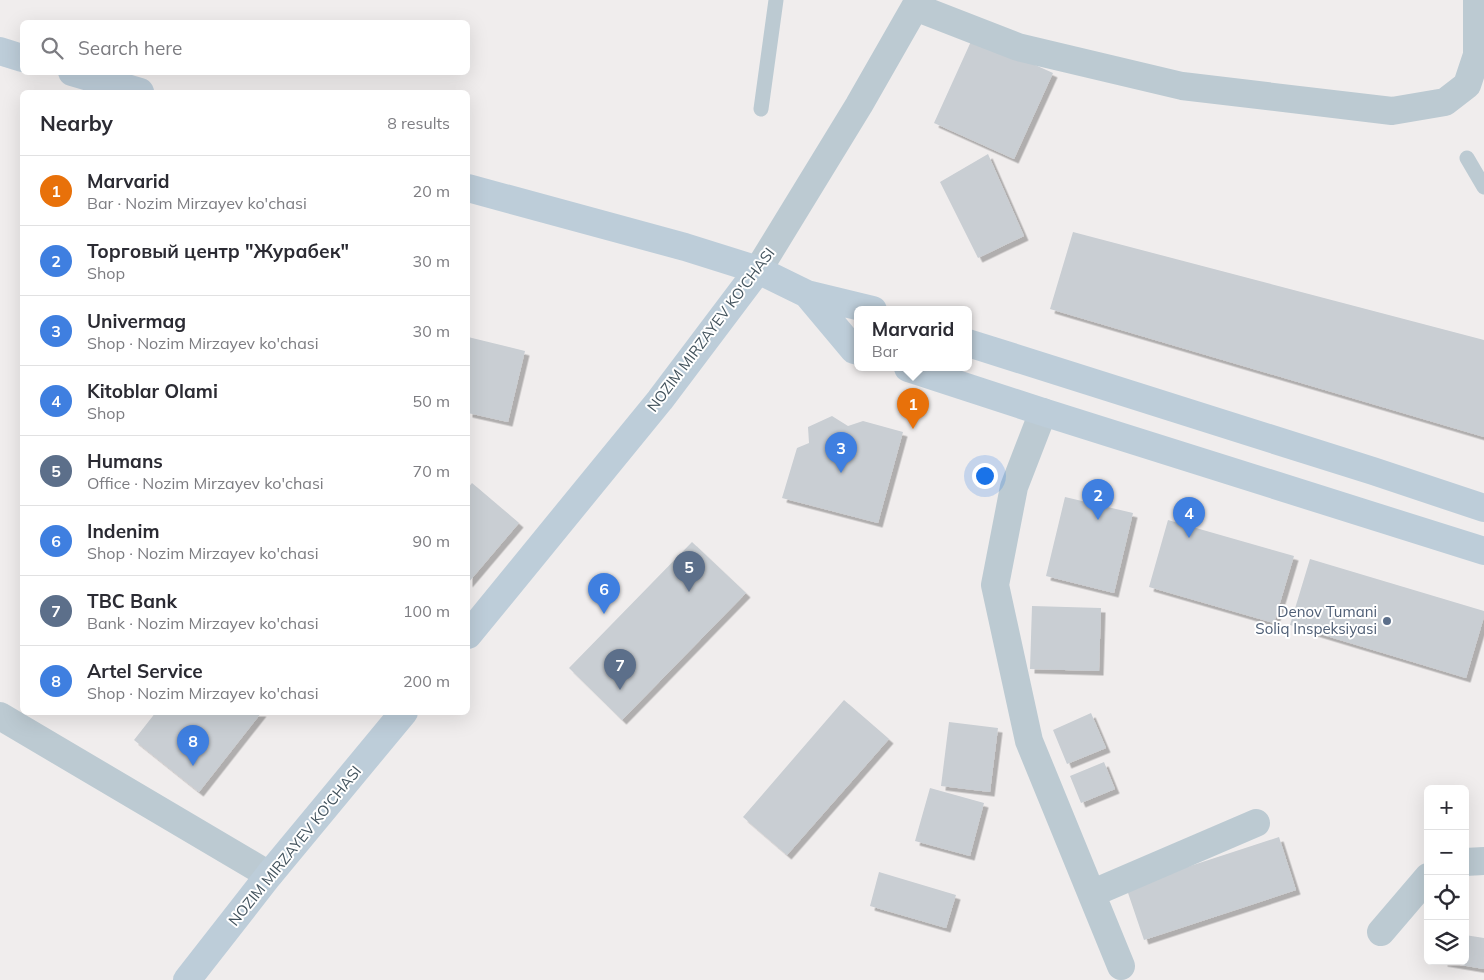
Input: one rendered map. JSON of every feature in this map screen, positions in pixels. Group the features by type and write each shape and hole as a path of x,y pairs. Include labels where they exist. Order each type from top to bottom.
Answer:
{"main road":[{"path":"0,51 20,57"},
{"path":"82,75 133,90"},
{"path":"470,189 685,247 758,270 808,294 857,306"},
{"name":"NOZIM MIRZAYEV KO'CHASI","path":"470,633 660,400 758,270"},
{"path":"808,294 854,350"},
{"path":"972,344 1484,508"},
{"path":"917,371 1484,551"},
{"path":"1360,512 1373,472"},
{"name":"NOZIM MIRZAYEV KO'CHASI","path":"187,980 268,875 401,715"}],"street":[{"path":"917,3 1018,47 1182,86 1392,110 1445,102 1467,85 1477,55 1477,0"},
{"name":"NOZIM MIRZAYEV KO'CHASI","path":"758,270 859,105 917,3"},
{"path":"1043,412 1014,486 995,585 1029,741 1121,966"},
{"path":"0,716 268,875"},
{"path":"1092,893 1256,823"},
{"path":"1469,862 1484,861"},
{"path":"1381,932 1424,882"}],"lane":[{"path":"761,109 776,0"},
{"path":"1467,158 1484,187"}],"building":[{"path":"973,37 1053,73 1014,159 934,123"},
{"path":"988,154 1024,236 978,258 940,182"},
{"path":"1073,232 1484,340 1484,437 1050,309"},
{"path":"470,337 525,351 508,422 470,413"},
{"path":"832,416 848,426 863,421 903,432 878,523 782,498 797,448 809,443 808,427"},
{"path":"472,483 519,523 470,581 470,486"},
{"path":"1065,497 1133,513 1114,593 1046,576"},
{"path":"1168,520 1294,556 1274,623 1149,587"},
{"path":"692,542 746,593 622,720 569,668"},
{"name":"Denov Tumani Soliq Inspeksiyasi","path":"1310,559 1484,611 1484,617 1466,678 1290,625"},
{"path":"1032,606 1101,608 1099,671 1030,669"},
{"path":"844,700 889,739 787,855 743,817"},
{"path":"1091,713 1106,748 1067,764 1053,730"},
{"path":"154,715 260,715 199,792 134,740"},
{"path":"949,722 998,728 990,792 941,786"},
{"path":"1104,762 1115,789 1081,803 1070,776"},
{"path":"930,788 984,803 970,856 915,841"},
{"path":"1279,837 1296,890 1144,940 1126,887"},
{"path":"879,872 956,895 946,928 870,906"},
{"path":"1469,936 1484,938 1484,969 1461,965 1469,965"}],"place":[{"name":"Marvarid","path":"913,429"},
{"name":"Univermag","path":"841,473"},
{"name":"Торговый центр \"Журабек\"","path":"1098,520"},
{"name":"Kitoblar Olami","path":"1189,538"},
{"name":"Humans","path":"689,592"},
{"name":"Indenim","path":"604,614"},
{"name":"Denov Tumani Soliq Inspeksiyasi","path":"1387,621"},
{"name":"TBC Bank","path":"620,690"},
{"name":"Artel Service","path":"193,766"}]}
